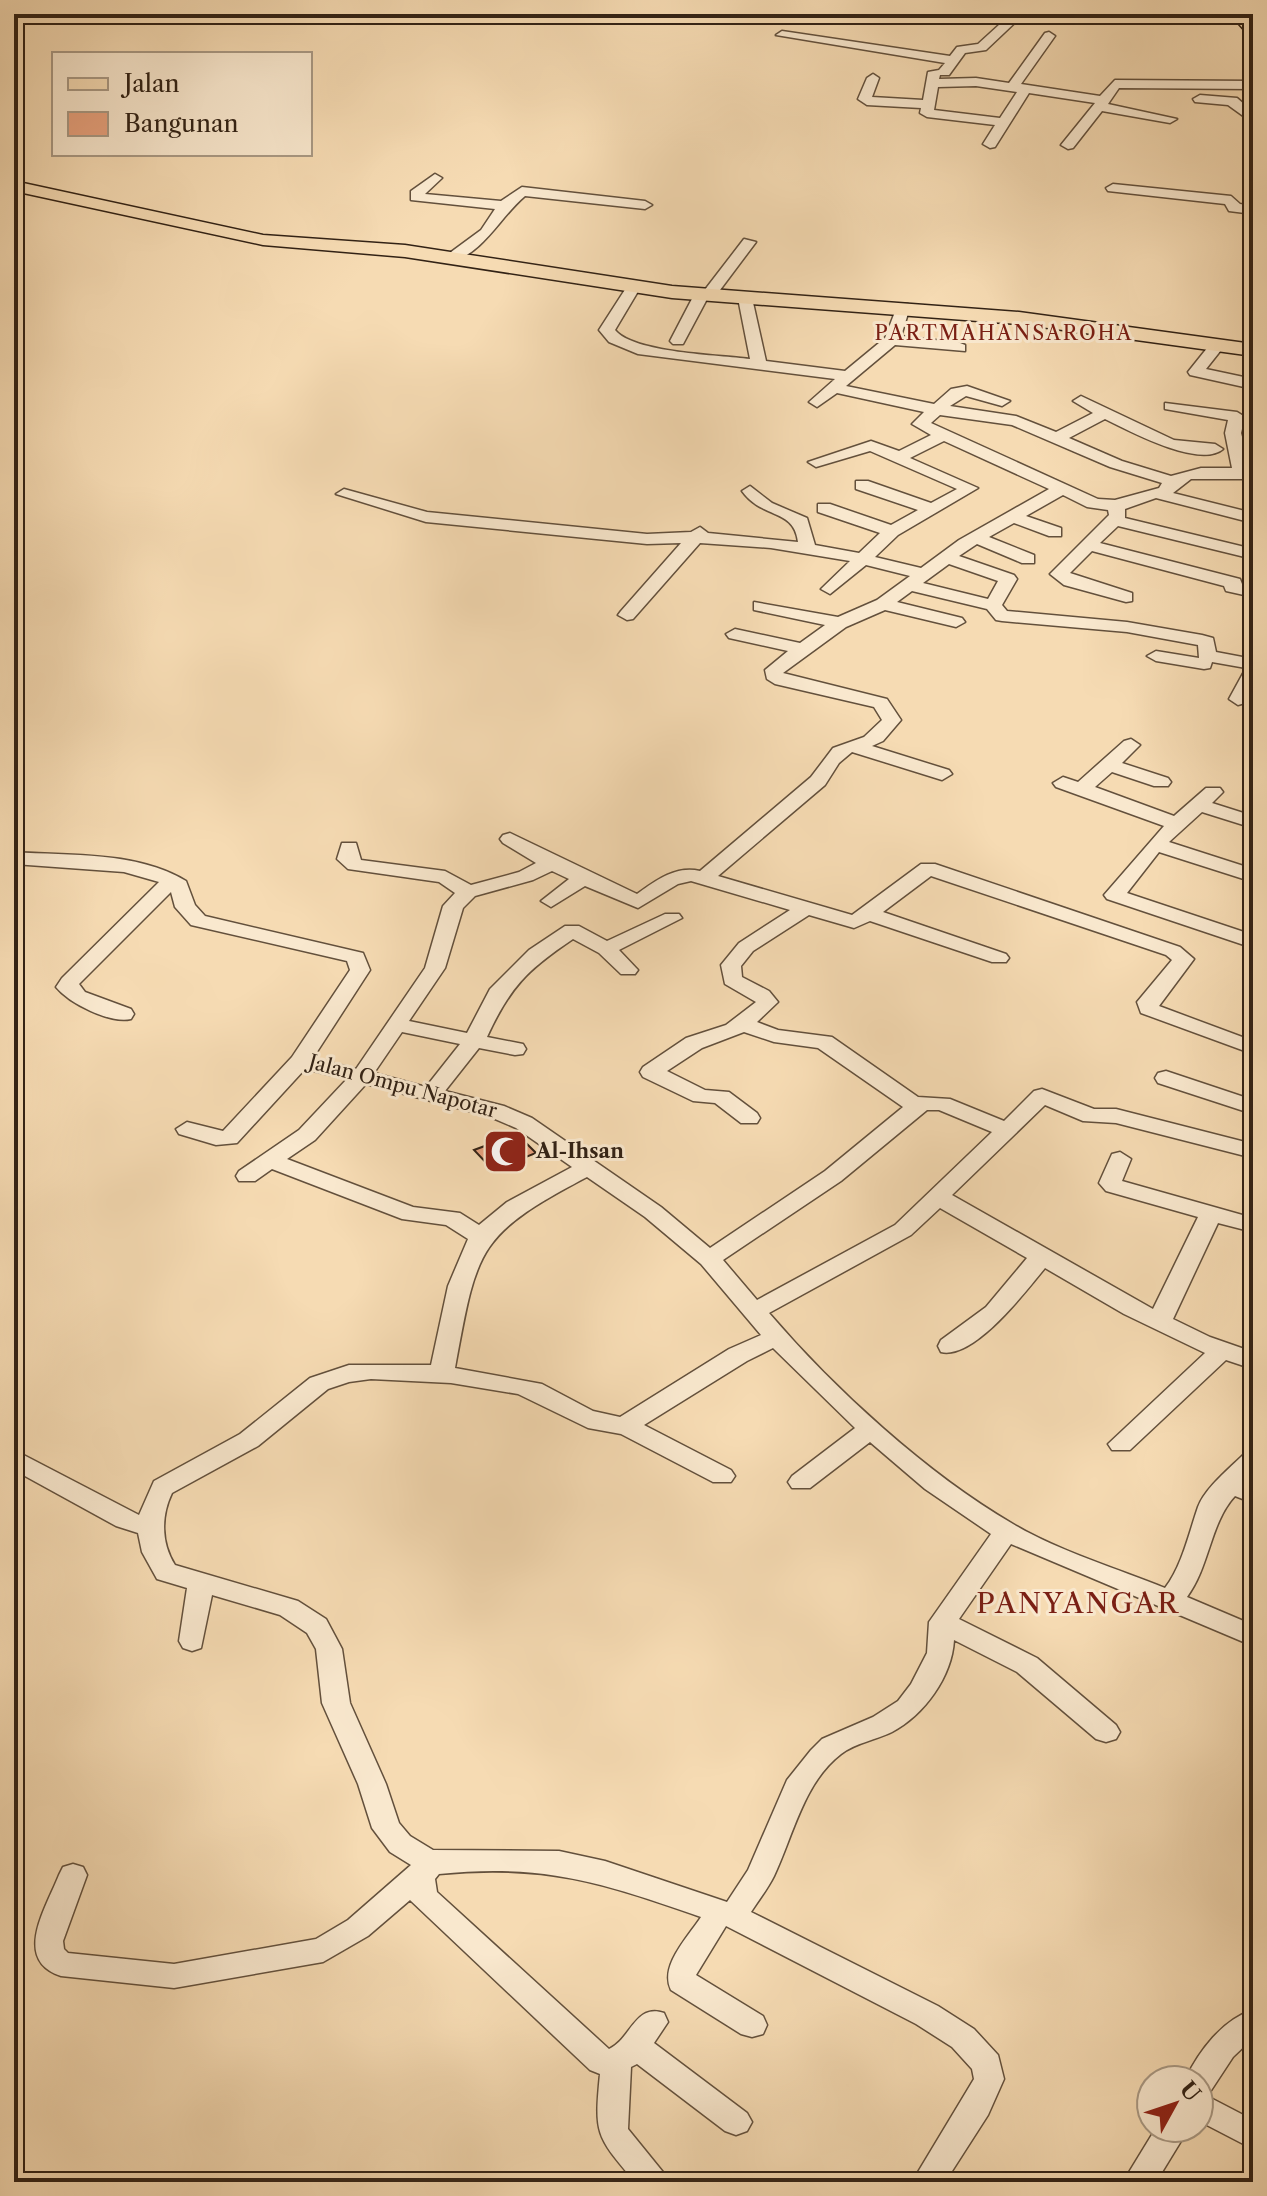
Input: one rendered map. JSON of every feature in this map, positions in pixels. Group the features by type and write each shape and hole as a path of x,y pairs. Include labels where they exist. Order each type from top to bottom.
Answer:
{"highway":[{"path":"1239,14 1253,29"}],"main road":[{"path":"14,186 263,240 452,258 633,288 1019,318 1253,350"}],"street":[{"path":"1001,122 929,114 926,104 933,78 946,71 962,49 982,47 1018,14"},
{"path":"782,35 908,61 933,78 1019,87 1221,99 1232,101 1253,119"},
{"path":"990,144 1049,36"},
{"path":"887,65 952,60"},
{"path":"873,78 866,100 926,104"},
{"path":"1108,91 1253,85"},
{"path":"1108,91 1170,119"},
{"path":"1068,145 1108,91"},
{"path":"435,178 416,197 504,206"},
{"path":"1113,188 1185,198 1224,197 1231,200 1234,208 1253,210"},
{"path":"452,258 486,233 504,206 526,190 645,205"},
{"path":"678,341 705,295 749,242"},
{"path":"633,288 607,330 614,339 638,349 849,376"},
{"path":"745,298 759,364"},
{"path":"817,402 892,340 903,307"},
{"path":"892,340 960,348"},
{"path":"1217,345 1196,372 1253,384"},
{"path":"834,388 936,409 1016,421 1167,487"},
{"path":"1002,401 962,391 920,424 1115,514 1253,554"},
{"path":"1081,401 1171,445 1215,449"},
{"path":"1126,597 1070,581 1059,574 1115,514 1146,493 1167,487 1189,475 1247,474 1233,433 1237,417 1171,406"},
{"path":"1057,438 1105,413"},
{"path":"898,456 941,436"},
{"path":"816,462 871,446 898,456 905,462 970,485 968,490 892,531 830,589"},
{"path":"862,485 930,508"},
{"path":"1167,487 1169,500 1253,518"},
{"path":"705,877 818,781 841,750 872,743 892,720 889,712 870,699 789,682 773,675 774,670 840,623 883,604 976,538 1060,490"},
{"path":"750,491 765,508 790,513 800,519 807,533 807,548"},
{"path":"344,494 426,517 647,539 701,531 861,558 993,605 1008,618 1127,627 1205,640 1203,665"},
{"path":"824,508 892,531"},
{"path":"1012,517 1055,532"},
{"path":"627,615 701,531"},
{"path":"976,538 1028,559"},
{"path":"1088,545 1211,576 1234,583 1232,587 1253,592"},
{"path":"948,558 1008,579 993,605"},
{"path":"883,604 956,622"},
{"path":"760,606 840,623"},
{"path":"735,634 802,649"},
{"path":"1156,656 1203,665 1253,664"},
{"path":"1238,699 1253,671"},
{"path":"1131,745 1109,765 1072,786 1178,825"},
{"path":"853,746 942,774"},
{"path":"1109,765 1161,782"},
{"path":"1253,822 1206,798 1155,844 1114,895 1253,942"},
{"path":"510,839 582,879 638,902 678,876 705,877 854,922 928,868 1160,947 1184,959 1148,1002 1148,1009 1253,1048"},
{"path":"1155,844 1253,876"},
{"path":"349,847 346,856 355,865 445,877 468,892"},
{"path":"14,858 126,867 172,880 67,987 78,996 123,1014"},
{"path":"247,1176 307,1135 360,1078 435,968 453,906 468,892 526,876 551,863"},
{"path":"551,901 582,879"},
{"name":"Jalan Ompu Napotar","path":"172,880 179,885 185,907 198,921 341,952 358,959 360,970 300,1061 512,1116 653,1212 709,1259 776,1337 871,1429 934,1483 1006,1532 1253,1636"},
{"path":"749,1118 721,1097 701,1096 651,1072 694,1043 726,1034 767,1002 762,995 732,980 730,972 736,957 759,937 808,907"},
{"path":"868,914 999,958"},
{"path":"606,949 672,918"},
{"path":"431,1095 474,1041 497,993 547,945 572,930 606,949 628,970"},
{"path":"741,1024 774,1036 824,1042 916,1106"},
{"path":"397,1025 515,1049"},
{"path":"187,1129 216,1138 229,1138 300,1061"},
{"path":"1166,1078 1253,1107"},
{"path":"755,1311 903,1230 1044,1096 1091,1116 1116,1116 1253,1151"},
{"path":"709,1259 833,1176 916,1106 929,1101 942,1104 1007,1130"},
{"path":"1120,1159 1110,1183 1114,1186 1253,1225"},
{"path":"271,1161 399,1211 452,1218 481,1237"},
{"path":"441,1375 468,1261 481,1237 506,1214 587,1168"},
{"path":"938,1197 1159,1322 1222,1351 1253,1361"},
{"path":"1159,1322 1211,1214"},
{"path":"950,1346 994,1313 1043,1255"},
{"path":"625,1426 726,1362 776,1337"},
{"path":"1121,1444 1222,1351"},
{"path":"635,2043 608,2064 591,2054 423,1897 429,1868 424,1859 400,1844 386,1828 372,1784 336,1703 329,1649 317,1626 289,1608 166,1572 156,1560 152,1527 155,1499 163,1487 251,1438 310,1387 351,1373 441,1375 536,1390 589,1421 625,1426 722,1476"},
{"path":"801,1482 871,1429"},
{"path":"14,1459 125,1520 152,1527"},
{"path":"1170,1601 1190,1574 1195,1548 1208,1525 1211,1506 1242,1488 1253,1460"},
{"path":"752,2025 682,1981 681,1973 760,1875 797,1788 821,1758 832,1746 883,1724 908,1708 922,1690 940,1653 942,1622 1006,1532"},
{"path":"192,1641 201,1584"},
{"path":"942,1622 1027,1665 1106,1732"},
{"path":"73,1875 48,1941 50,1955 61,1964 174,1976 323,1950 358,1928 429,1868 476,1859 559,1862 605,1872 726,1914 927,2015 979,2051 987,2064 989,2079 985,2092 928,2182"},
{"path":"1211,2064 1235,2031 1253,2022"},
{"path":"635,2043 736,2122"},
{"path":"635,2043 611,2121 614,2135 655,2182"},
{"path":"1215,2115 1253,2136"},
{"path":"1139,2182 1163,2144"}],"building":[{"name":"Al-Ihsan","path":"517,1134 536,1153 493,1170 474,1150"}],"place":[{"name":"Al-Ihsan","path":"505,1151"}],"district":[{"name":"PARTMAHANSAROHA","path":"1004,333"},
{"name":"PANYANGAR","path":"1078,1603"}]}
